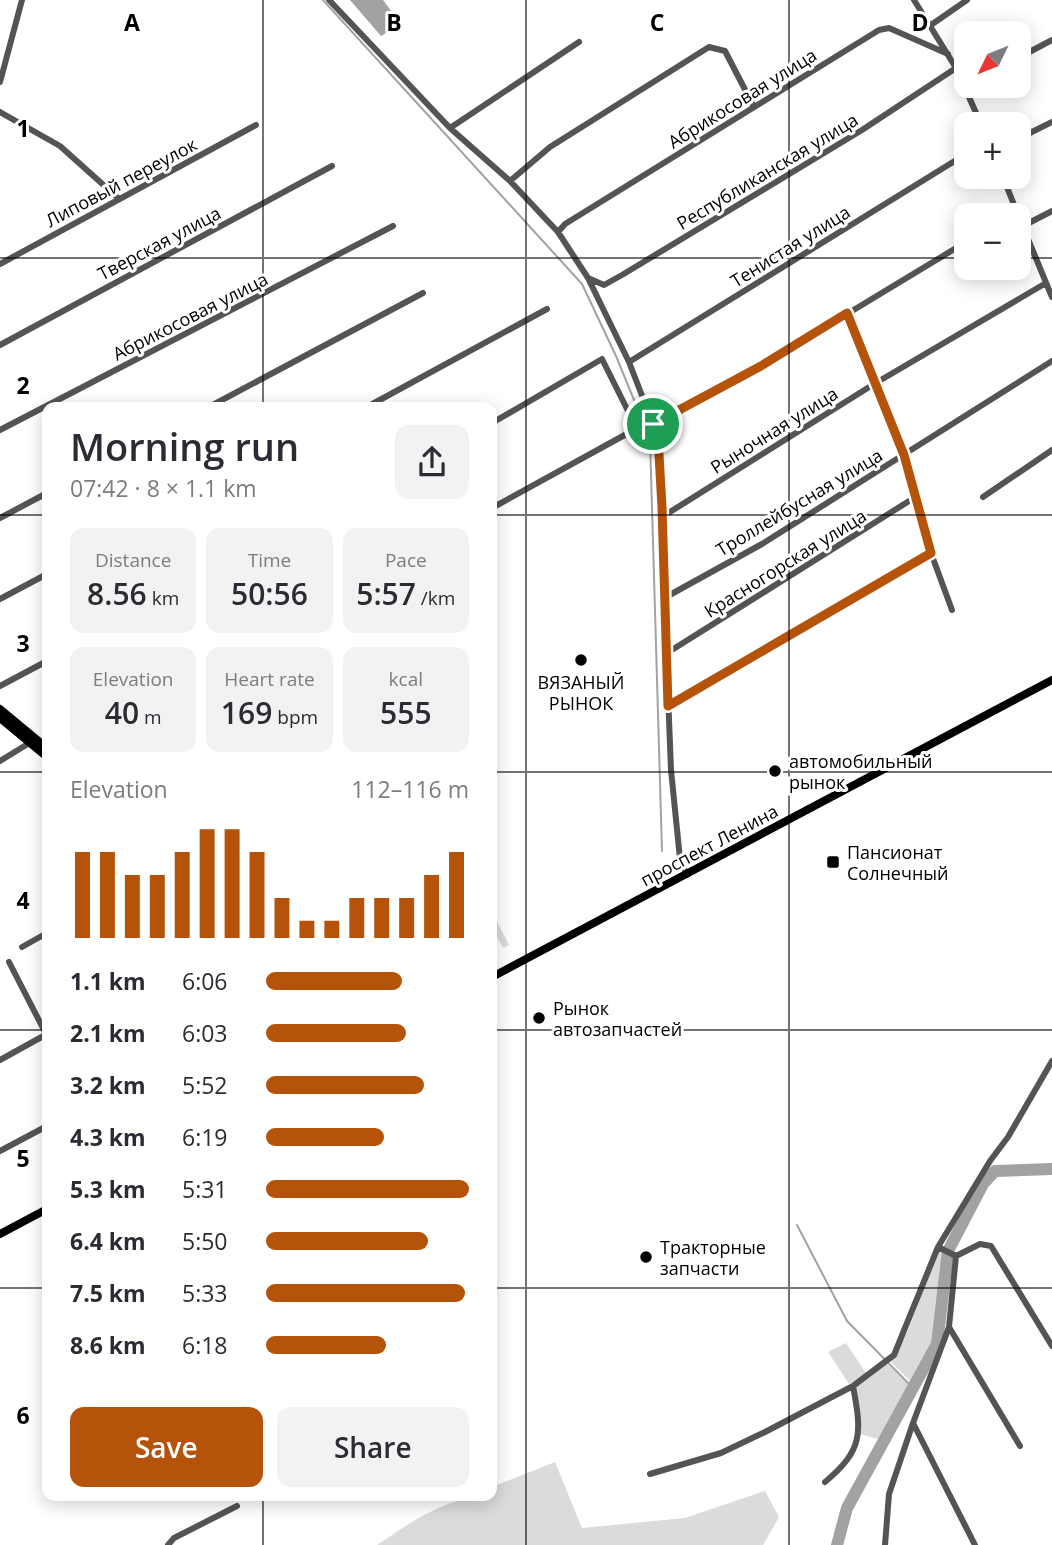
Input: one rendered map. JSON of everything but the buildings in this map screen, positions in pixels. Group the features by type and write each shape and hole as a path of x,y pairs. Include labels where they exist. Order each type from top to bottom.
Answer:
{"main road":[{"name":"проспект Ленина","path":"497,974 1052,680"},
{"path":"0,709 42,744"},
{"path":"0,718 42,752"},
{"path":"0,1234 42,1212"}],"street":[{"path":"0,82 22,0"},
{"path":"329,0 450,128 510,181 558,232 588,278 629,362 658,437 668,706 680,859 687,874"},
{"path":"914,0 954,64"},
{"path":"931,24 967,0"},
{"name":"Абрикосовая улица","path":"558,232 565,224 883,29 889,28 948,54"},
{"path":"1031,51 1052,40"},
{"path":"450,128 579,42"},
{"path":"510,181 550,147 709,47 725,51 754,107"},
{"name":"Республиканская улица","path":"588,278 604,285 622,275 768,188 954,69"},
{"path":"0,112 60,146 104,182 118,198"},
{"path":"1031,132 1052,122"},
{"name":"Липовый переулок","path":"0,264 256,125"},
{"name":"Тенистая улица","path":"629,362 954,161"},
{"name":"Тверская улица","path":"0,345 332,166"},
{"path":"1031,222 1052,211"},
{"name":"Абрикосовая улица","path":"54,402 393,226"},
{"path":"1031,246 1052,295"},
{"path":"653,424 761,366 954,249"},
{"name":"Рыночная улица","path":"662,517 874,384 1046,283"},
{"path":"218,402 423,293"},
{"path":"376,402 547,309"},
{"path":"847,313 904,455 931,553 952,610"},
{"path":"497,420 602,359 634,423 632,431 497,505"},
{"name":"Троллейбусная улица","path":"666,597 762,544 1052,361"},
{"name":"Абрикосовая улица","path":"0,430 42,408"},
{"path":"983,497 1052,450"},
{"path":"0,518 42,496"},
{"name":"Красногорская улица","path":"667,653 917,496"},
{"path":"668,706 931,553"},
{"path":"0,599 42,577"},
{"path":"0,686 42,664"},
{"path":"0,761 31,741"},
{"path":"22,947 42,936"},
{"path":"9,962 42,1025"},
{"path":"0,1060 42,1037"},
{"path":"650,1474 721,1452 853,1386 894,1355 940,1249 1052,1061"},
{"path":"0,1151 42,1129"},
{"path":"956,1256 980,1244 991,1246 1052,1346"},
{"path":"940,1249 956,1256"},
{"path":"885,1545 889,1494 949,1327 956,1256"},
{"path":"949,1327 1020,1446"},
{"path":"825,1482 845,1465 855,1449 857,1425 853,1386"},
{"path":"913,1423 975,1545"},
{"path":"168,1545 174,1538 237,1506"}],"shaded area":[{"path":"350,0 383,0 401,24 381,36"},
{"path":"497,922 509,945 503,948 497,937"},
{"path":"939,1250 947,1255 947,1261 934,1344 911,1382 891,1362 908,1331"},
{"path":"846,1343 866,1373 849,1384 828,1352"},
{"path":"887,1364 910,1386 884,1441 860,1434 856,1387"},
{"path":"555,1462 582,1528 685,1518 765,1491 779,1517 763,1545 377,1545 445,1505 457,1501 497,1501 497,1485"}],"waterway":[{"path":"323,0 582,284 616,356 650,439 662,851"},
{"path":"837,1545 847,1508 937,1344 948,1251 983,1184 995,1171 1052,1169"},
{"path":"797,1225 847,1321 911,1386"}],"place":[{"name":"ВЯЗАНЫЙ РЫНОК","path":"581,660"},
{"name":"автомобильный рынок","path":"775,771"},
{"name":"Пансионат Солнечный","path":"833,862"},
{"name":"Рынок автозапчастей","path":"539,1018"},
{"name":"Тракторные запчасти","path":"646,1257"}],"route":[{"path":"847,313 904,455 931,553 668,706 662,507 658,437 653,424 761,366 847,313"}]}
